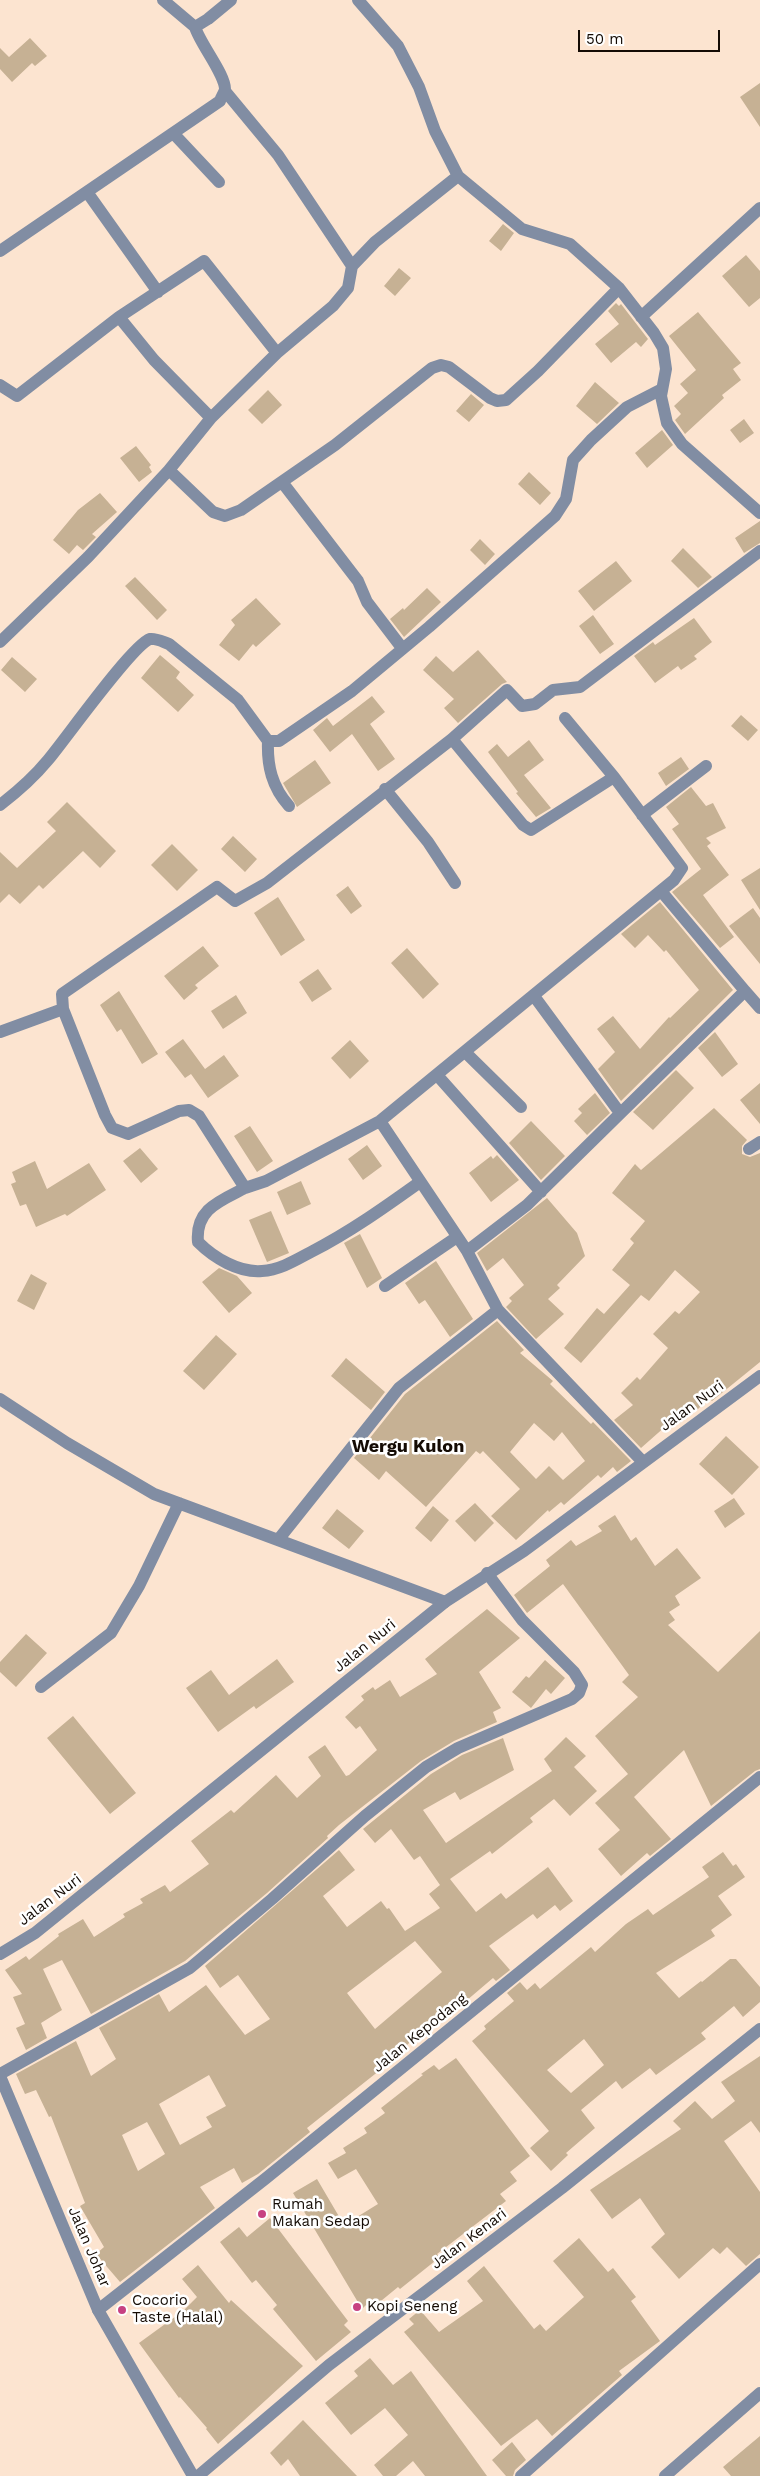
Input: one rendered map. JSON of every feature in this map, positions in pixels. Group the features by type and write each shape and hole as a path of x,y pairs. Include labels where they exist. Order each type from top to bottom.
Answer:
{"street":[{"path":"0,251 220,101 225,91 224,81 202,44 195,27 163,0"},
{"path":"195,27 231,0"},
{"path":"358,0 398,46 419,87 434,131 458,176 522,229 570,244 618,288 663,348 666,369 661,396 667,423 682,444 760,513"},
{"path":"225,91 278,155 352,266"},
{"path":"173,133 219,182"},
{"path":"0,642 88,557 169,470 211,418 277,353 333,306 348,288 352,266 375,242 458,176"},
{"path":"87,192 158,292"},
{"path":"641,317 760,208"},
{"path":"0,385 18,396 119,317 204,261 277,353"},
{"path":"169,470 213,512 225,516 241,510 335,445 432,368 441,365 449,367 490,398 497,401 506,400 538,371 618,288"},
{"path":"119,317 154,360 211,418"},
{"path":"268,741 279,741 352,691 555,516 566,499 573,460 591,440 627,407 662,389"},
{"path":"282,482 358,581 368,602 402,648"},
{"path":"245,1188 199,1116 190,1110 179,1111 128,1134 112,1128 105,1115 63,1009 62,994 217,887 235,901 267,883 385,789 452,739 507,690 522,706 535,704 554,690 580,687 760,551"},
{"path":"0,805 15,794 47,761 102,690 141,646 150,640 157,639 169,644 238,700 268,741 268,765 282,799 289,806"},
{"path":"420,1182 346,1234 290,1263 261,1272 231,1265 206,1250 198,1242 197,1229 200,1219 208,1210 245,1188 266,1181 380,1121 674,880 682,868 614,777 565,718"},
{"path":"452,739 523,825 531,830 541,826 614,777"},
{"path":"642,815 706,766"},
{"path":"385,789 428,842 455,883"},
{"path":"661,891 760,1008"},
{"path":"467,1252 541,1192 745,991"},
{"path":"534,996 620,1113"},
{"path":"0,1032 63,1009"},
{"path":"465,1052 521,1107"},
{"path":"437,1075 541,1192"},
{"path":"380,1121 467,1252 498,1310 643,1462"},
{"path":"385,1286 457,1237"},
{"path":"278,1540 399,1388 498,1310"},
{"name":"Jalan Nuri","path":"0,1954 43,1927 445,1602 524,1551 760,1376"},
{"path":"0,1399 130,1482 179,1503 445,1602"},
{"path":"40,1687 111,1633 139,1586 179,1503"},
{"path":"0,2075 190,1968 272,1899 365,1816 426,1767 458,1748 572,1699 579,1693 582,1685 574,1672 522,1620 487,1574"},
{"name":"Jalan Kepodang","path":"98,2310 265,2179 760,1777"},
{"name":"Jalan Kenari","path":"198,2476 329,2365 562,2188 760,2029"},
{"name":"Jalan Johar","path":"0,2075 98,2310 194,2476"},
{"path":"521,2476 760,2264"},
{"path":"665,2476 760,2393"}],"building":[{"path":"30,38 47,56 35,66 32,63 12,82 0,69 0,48 9,57"},
{"path":"760,83 760,127 740,97"},
{"path":"503,224 514,233 501,251 489,241"},
{"path":"746,255 760,271 760,298 749,307 722,276"},
{"path":"399,268 411,278 395,296 384,286"},
{"path":"616,303 619,306 621,304 648,339 641,347 636,342 611,363 595,344 619,324 608,311"},
{"path":"698,312 741,363 733,369 741,380 722,395 724,398 685,434 675,420 681,414 674,406 688,393 680,384 696,370 669,336"},
{"path":"595,382 619,403 597,424 576,406"},
{"path":"268,390 282,405 262,424 248,410"},
{"path":"471,394 484,405 469,422 456,411"},
{"path":"744,419 754,433 740,443 730,430"},
{"path":"662,430 673,445 647,468 635,453"},
{"path":"136,446 151,465 149,467 152,472 139,482 120,458"},
{"path":"529,472 551,493 540,505 518,484"},
{"path":"100,493 117,512 92,534 96,537 83,550 77,545 69,554 53,540 78,510"},
{"path":"760,521 760,543 744,553 735,538"},
{"path":"480,539 495,554 485,565 470,550"},
{"path":"683,548 712,577 698,588 671,561"},
{"path":"616,561 632,581 594,611 578,591"},
{"path":"135,577 167,610 157,620 125,586"},
{"path":"427,588 441,602 404,637 390,619 403,608 404,610"},
{"path":"256,598 281,624 256,647 253,644 239,661 219,645 235,625 231,620"},
{"path":"593,615 614,644 600,654 579,626"},
{"path":"694,618 712,642 694,656 697,659 681,670 678,666 655,683 634,656 653,642 655,645"},
{"path":"478,650 507,682 502,684 458,723 444,708 454,699 423,670 436,656 453,672"},
{"path":"160,655 180,672 176,678 194,695 178,712 141,678"},
{"path":"12,657 37,679 25,692 1,670"},
{"path":"372,696 385,712 370,724 395,759 378,771 352,734 330,752 313,730 327,718 333,726"},
{"path":"741,715 758,730 748,741 731,726"},
{"path":"529,740 544,760 524,775 551,808 536,817 516,793 518,792 488,752 497,744 508,757"},
{"path":"681,757 689,769 666,786 658,773"},
{"path":"315,760 331,783 297,807 283,783"},
{"path":"691,787 706,806 713,803 726,828 706,838 711,843 707,846 729,875 703,895 734,937 720,948 672,892 701,869 672,829 679,824 666,807"},
{"path":"67,802 116,851 100,868 83,851 43,889 39,885 20,904 9,894 0,903 0,852 17,868 56,831 47,822"},
{"path":"233,836 257,859 245,872 221,849"},
{"path":"172,844 198,870 177,891 151,865"},
{"path":"760,868 760,910 741,880"},
{"path":"348,886 362,906 351,914 336,895"},
{"path":"278,897 305,940 281,956 254,913"},
{"path":"660,902 733,990 621,1101 598,1069 615,1052 597,1029 613,1016 640,1049 669,1017 699,990 666,950 664,952 648,935 635,948 621,934"},
{"path":"753,908 760,918 760,964 729,926"},
{"path":"203,946 219,966 195,985 198,988 184,1000 164,976"},
{"path":"407,948 439,984 423,999 391,963"},
{"path":"318,969 332,989 312,1002 299,982"},
{"path":"119,991 158,1054 142,1064 121,1029 117,1032 100,1005"},
{"path":"236,995 247,1013 223,1029 211,1011"},
{"path":"715,1032 738,1064 722,1077 698,1048"},
{"path":"183,1039 205,1069 224,1055 239,1076 208,1098 191,1074 185,1078 165,1052"},
{"path":"350,1040 369,1061 350,1079 331,1058"},
{"path":"676,1070 694,1088 653,1130 633,1112"},
{"path":"760,1083 760,1124 740,1100"},
{"path":"595,1093 610,1113 587,1135 574,1121 582,1113 578,1109"},
{"path":"714,1108 747,1140 742,1146 742,1154 750,1157 760,1153 760,1362 712,1401 709,1398 697,1410 695,1407 680,1423 675,1418 641,1448 614,1420 633,1405 621,1393 637,1377 640,1380 668,1348 653,1334 675,1311 679,1314 700,1292 675,1270 649,1301 641,1295 581,1363 564,1348 597,1308 604,1314 630,1285 612,1270 634,1243 630,1239 645,1221 612,1193 635,1164 641,1170"},
{"path":"531,1121 565,1156 541,1180 509,1143"},
{"path":"250,1126 273,1161 257,1172 234,1136"},
{"path":"367,1145 382,1166 363,1180 348,1159"},
{"path":"140,1148 158,1169 141,1183 123,1161"},
{"path":"497,1155 519,1180 491,1202 469,1173 491,1156 493,1159"},
{"path":"35,1161 47,1189 89,1163 106,1190 67,1216 65,1214 36,1227 26,1204 20,1206 11,1184 16,1182 12,1172"},
{"path":"301,1181 311,1204 287,1215 277,1192"},
{"path":"547,1198 577,1233 585,1256 557,1285 560,1288 548,1299 564,1314 536,1339 506,1307 512,1301 509,1298 524,1285 503,1258 487,1271 477,1253"},
{"path":"271,1211 289,1253 267,1262 249,1220"},
{"path":"360,1234 382,1278 367,1288 344,1243"},
{"path":"436,1261 473,1319 450,1337 425,1300 419,1304 405,1283"},
{"path":"219,1268 237,1276 252,1293 229,1313 202,1282"},
{"path":"31,1274 47,1283 34,1310 17,1301"},
{"path":"497,1321 524,1350 520,1353 553,1381 550,1384 591,1424 593,1422 631,1461 617,1472 613,1467 601,1478 598,1475 564,1505 561,1502 549,1512 548,1510 516,1540 491,1516 520,1489 483,1451 480,1454 476,1451 426,1507 386,1471 379,1480 354,1458 405,1394","holes":["534,1423 554,1441 562,1432 585,1461 563,1480 549,1466 536,1479 510,1452"]},
{"path":"216,1335 237,1354 204,1390 183,1371"},
{"path":"346,1358 385,1392 371,1410 331,1376"},
{"path":"726,1436 759,1467 732,1495 699,1464"},
{"path":"734,1498 745,1514 725,1528 714,1511"},
{"path":"475,1503 494,1523 475,1542 455,1521"},
{"path":"433,1506 449,1520 431,1542 415,1528"},
{"path":"337,1509 364,1531 349,1549 322,1528"},
{"path":"615,1515 631,1541 636,1537 655,1566 677,1548 701,1578 675,1596 680,1605 669,1612 675,1620 668,1625 718,1672 760,1631 760,1769 711,1806 684,1750 634,1797 671,1839 650,1856 647,1853 621,1876 598,1849 620,1830 595,1803 628,1774 595,1736 638,1697 622,1682 629,1675 563,1584 527,1613 514,1595 550,1566 546,1560 571,1540 576,1546 602,1531 598,1526"},
{"path":"487,1609 520,1638 479,1672 501,1708 493,1712 497,1722 454,1741 421,1761 339,1825 327,1836 328,1838 267,1893 185,1961 91,2014 62,1960 43,1969 62,2010 41,2023 47,2038 26,2050 16,2028 25,2024 13,1997 22,1994 5,1970 26,1956 29,1960 59,1936 58,1934 83,1919 94,1937 125,1917 123,1914 143,1903 140,1899 165,1885 170,1892 209,1864 191,1841 231,1810 234,1813 276,1775 297,1798 321,1776 308,1757 325,1745 346,1776 349,1775 377,1750 360,1726 356,1729 345,1717 364,1700 361,1696 373,1687 375,1690 390,1680 400,1697 437,1674 425,1659"},
{"path":"26,1634 47,1653 16,1687 0,1672 0,1662"},
{"path":"277,1659 294,1682 256,1709 254,1706 218,1732 186,1688 211,1670 229,1695"},
{"path":"545,1660 565,1678 551,1694 546,1689 531,1708 512,1692 526,1676 529,1678"},
{"path":"73,1716 136,1793 110,1814 47,1738"},
{"path":"566,1737 586,1756 574,1767 597,1791 570,1816 554,1799 530,1818 533,1822 492,1854 490,1851 450,1879 476,1912 501,1893 506,1899 548,1867 573,1901 560,1911 555,1905 537,1919 533,1914 489,1946 510,1970 496,1981 493,1978 466,2001 464,1999 438,2022 436,2019 398,2053 399,2055 307,2128 310,2132 258,2174 242,2183 234,2168 200,2187 215,2208 120,2282 96,2254 104,2247 80,2206 85,2203 51,2116 49,2117 36,2090 25,2094 16,2074 76,2041 91,2076 116,2059 99,2028 159,1994 169,2012 206,1985 245,2035 270,2019 238,1975 220,1988 205,1966 339,1850 355,1870 323,1896 347,1927 381,1901 387,1909 389,1908 405,1931 440,1908 429,1894 440,1885 420,1856 414,1860 391,1829 375,1843 363,1829 431,1774 462,1755 503,1738 514,1770 460,1800 455,1792 423,1810 446,1843 552,1771 544,1759","holes":["415,1941 442,1972 375,2029 347,1993","209,2075 226,2106 206,2117 212,2127 180,2145 159,2104","147,2122 165,2154 138,2171 122,2135"]},
{"path":"723,1852 733,1866 736,1864 745,1877 718,1896 732,1915 711,1930 715,1936 656,1973 679,1998 730,1959 736,1959 760,1987 760,2002 743,2017 734,2006 701,2033 706,2039 656,2075 650,2068 622,2089 616,2081 581,2110 595,2128 566,2153 568,2155 551,2171 530,2148 549,2131 472,2041 486,2029 484,2026 514,2001 507,1993 520,1982 527,1990 535,1983 540,1989 591,1947 595,1952 626,1924 648,1909 653,1915 709,1877 702,1867","holes":["584,2039 604,2065 571,2093 547,2070"]},
{"path":"760,2056 760,2133 751,2121 724,2141 760,2192 760,2254 746,2266 727,2247 720,2254 713,2248 679,2279 651,2247 665,2234 640,2198 612,2219 590,2190 681,2129 673,2121 695,2101 712,2119 735,2101 721,2082"},
{"path":"456,2058 530,2156 510,2172 517,2181 500,2194 506,2201 437,2254 440,2257 400,2289 398,2287 370,2310 366,2305 362,2309 293,2193 317,2179 344,2225 378,2204 356,2169 338,2179 328,2163 346,2153 343,2148 367,2133 364,2128 385,2113 381,2108 423,2075 421,2074 434,2065 439,2070"},
{"path":"270,2218 348,2321 344,2325 351,2332 316,2361 273,2309 277,2305 256,2280 252,2283 220,2242 239,2227 247,2237"},
{"path":"579,2238 608,2272 613,2268 636,2297 631,2301 660,2341 619,2371 622,2375 552,2436 537,2419 501,2446 404,2332 414,2324 409,2319 420,2310 439,2332 483,2301 467,2281 484,2266 534,2329 540,2324 546,2331 584,2297 553,2261"},
{"path":"198,2265 229,2303 231,2300 303,2366 218,2444 207,2428 179,2398 139,2343 183,2311 197,2297 182,2279"},
{"path":"370,2358 393,2385 411,2371 487,2476 425,2476 413,2461 396,2476 383,2476 374,2465 408,2435 385,2408 351,2435 325,2403 358,2376 354,2371"},
{"path":"303,2420 357,2476 300,2476 288,2459 281,2466 270,2453"},
{"path":"760,2436 760,2476 731,2476 723,2467"},
{"path":"512,2442 526,2460 515,2470 513,2476 506,2476 492,2460"}],"place":[{"name":"Rumah Makan Sedap","path":"262,2214"},
{"name":"Kopi Seneng","path":"357,2307"},
{"name":"Cocorio Taste (Halal)","path":"122,2310"}],"district":[{"name":"Wergu Kulon","path":"408,1447"}]}
